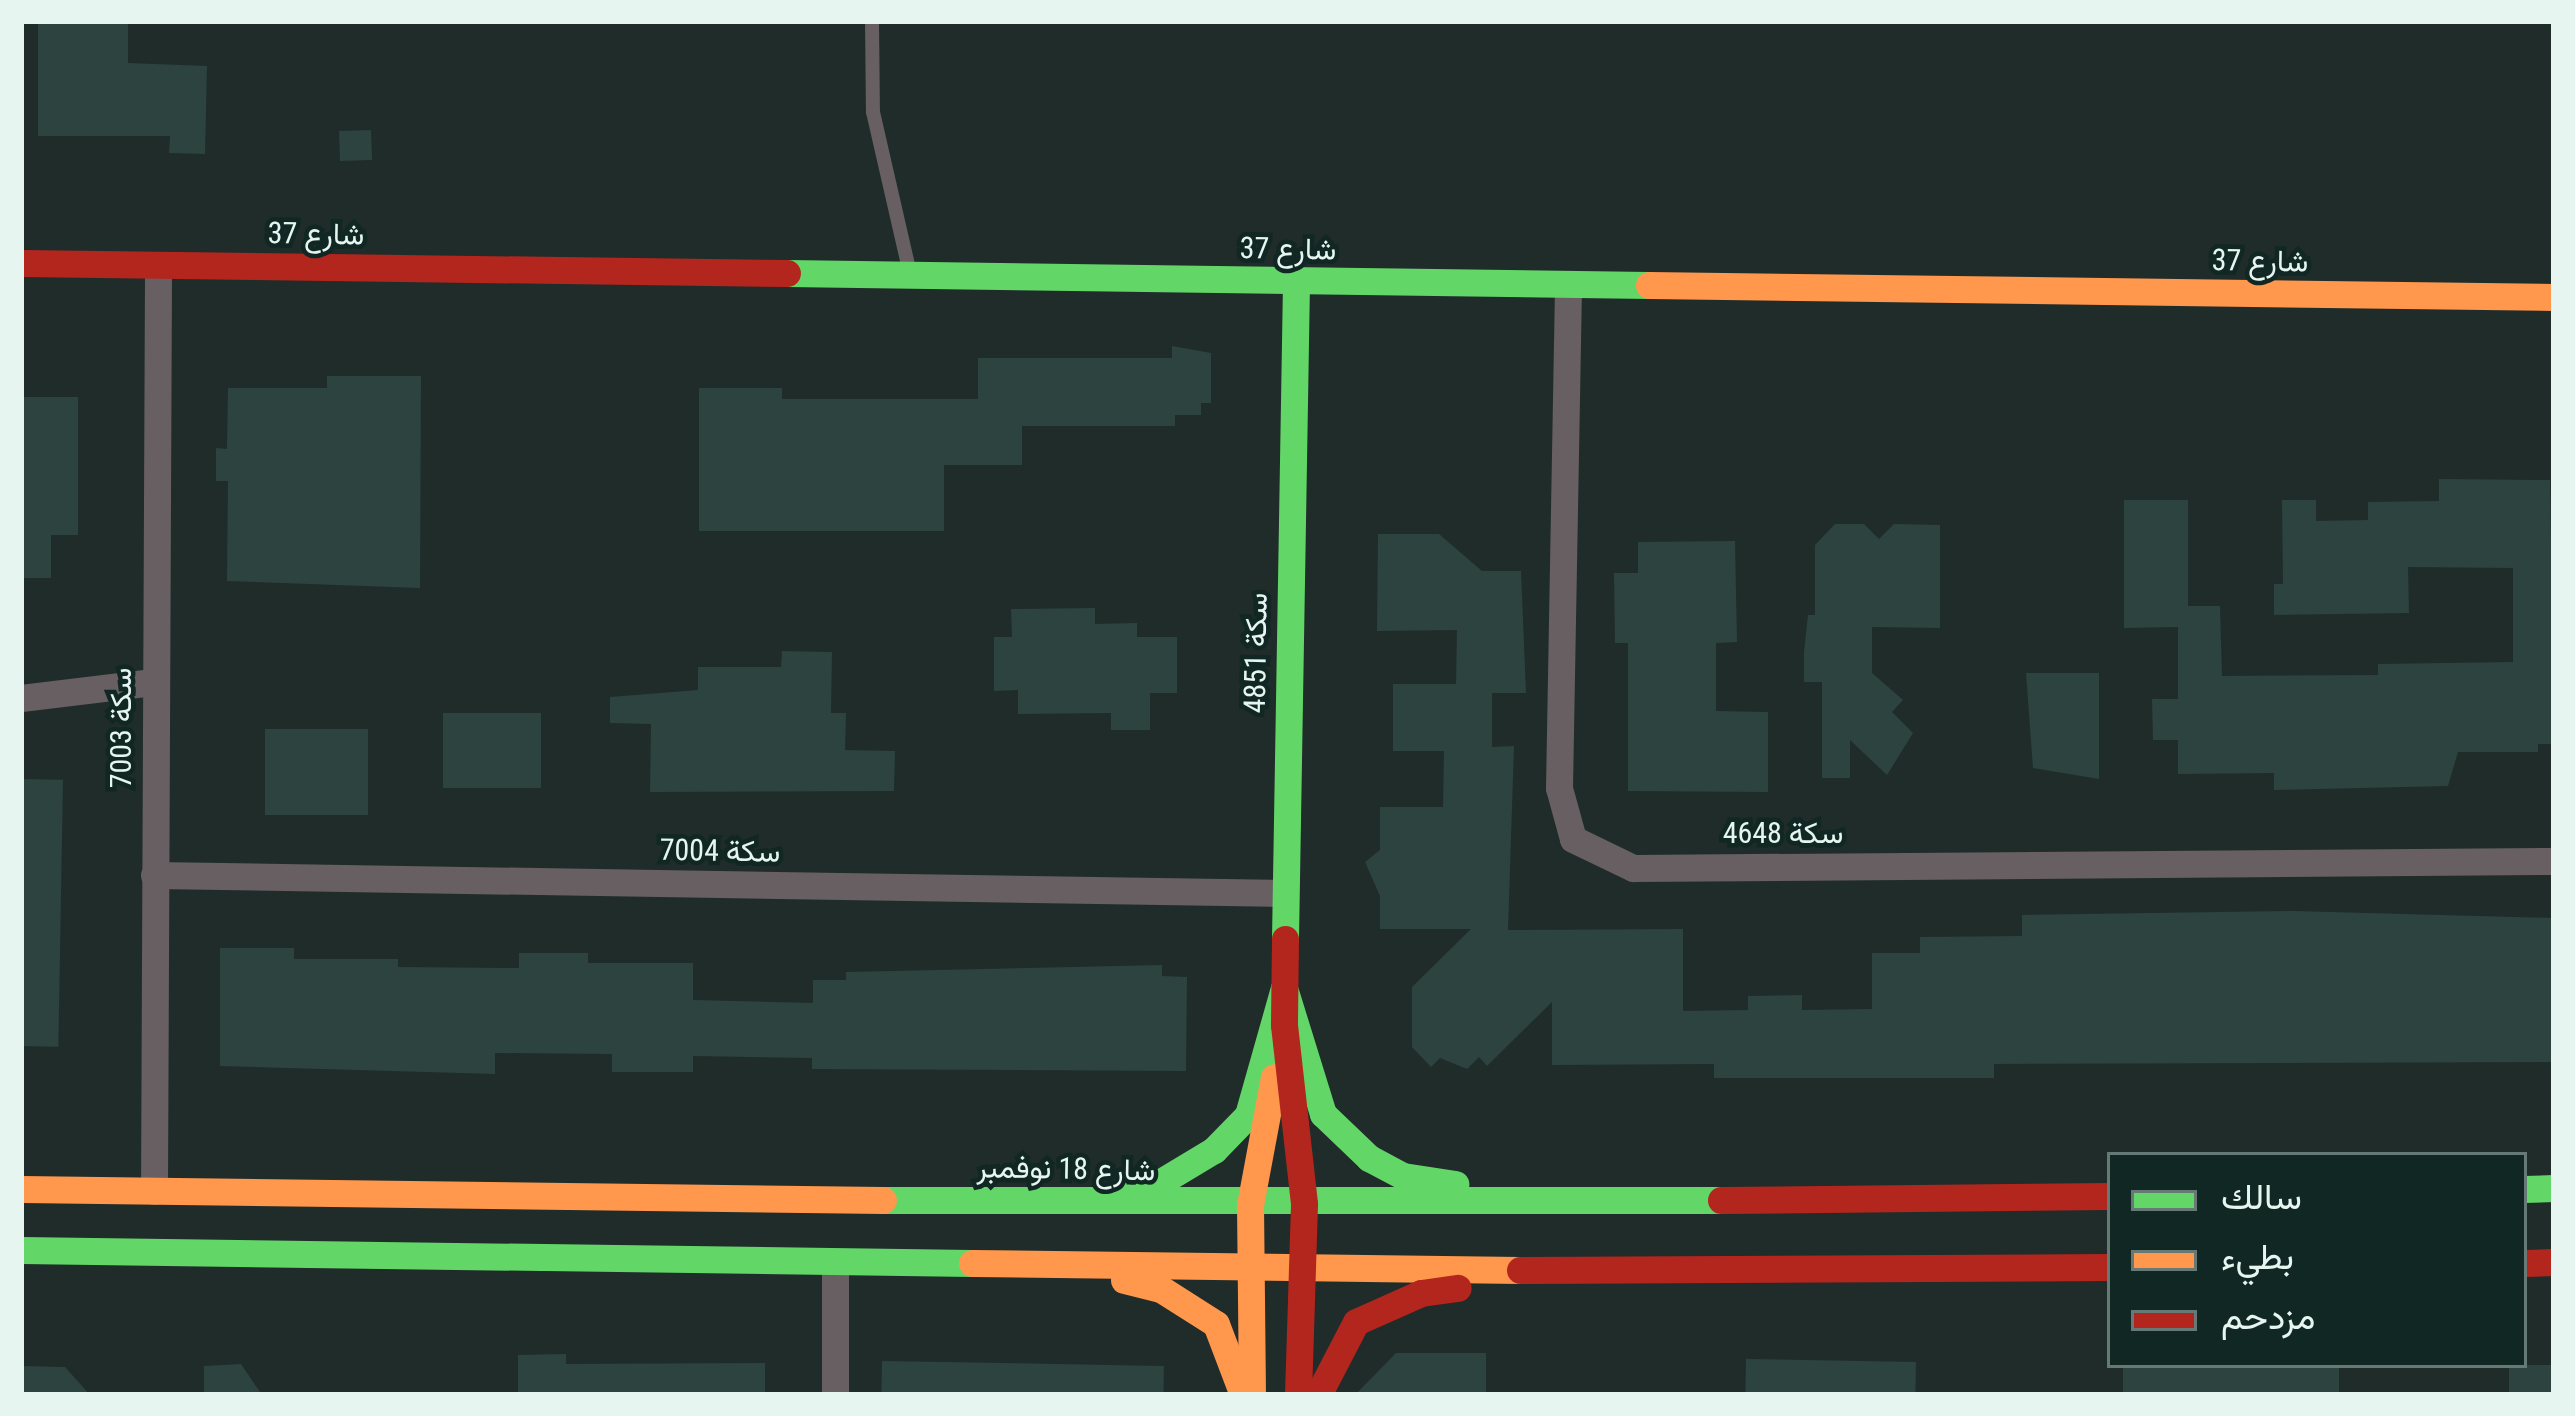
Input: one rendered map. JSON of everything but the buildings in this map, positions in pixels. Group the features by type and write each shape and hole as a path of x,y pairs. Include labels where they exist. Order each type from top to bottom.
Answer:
{"main road":[{"name":"شارع 37","path":"21,262 2554,297"},
{"name":"سكة 4851","path":"1296,283 1284,1025 1304,1204 1298,1395"},
{"path":"1070,1202 1159,1183 1214,1150 1248,1115 1284,988"},
{"path":"1284,988 1323,1114 1354,1147 1403,1176 1581,1205"},
{"name":"سكة 4851","path":"1247,1395 1250,1205 1284,1025"},
{"name":"شارع 18 نوفمبر","path":"21,1189 1250,1205 2107,1196"},
{"path":"21,1250 1303,1269 2107,1267"},
{"path":"991,1265 1162,1289 1216,1324 1247,1395"},
{"path":"1318,1395 1356,1322 1387,1306 1421,1293 1597,1271"}],"street":[{"name":"سكة 7003","path":"154,1191 158,265"},
{"name":"سكة 4648","path":"1568,286 1558,788 1573,839 1633,868 2554,861"},
{"path":"21,698 153,682"},
{"name":"سكة 7004","path":"154,875 1285,893"},
{"path":"835,1264 836,1395"}],"lane":[{"path":"872,21 873,112 910,274"}],"traffic: fast":[{"path":"787,273 1649,285"},
{"path":"1285,939 1296,283"},
{"path":"1284,988 1323,1114 1369,1158 1403,1176 1455,1184"},
{"path":"1118,1192 1159,1183 1214,1150 1248,1115 1284,988"},
{"path":"2527,1189 2554,1188"},
{"path":"883,1200 1721,1200"},
{"path":"21,1250 972,1263"}],"traffic: slow":[{"path":"1649,285 2554,297"},
{"path":"1252,1395 1250,1205 1274,1077"},
{"path":"21,1189 883,1200"},
{"path":"972,1263 1520,1270"},
{"path":"1124,1280 1161,1289 1216,1324 1243,1395"}],"traffic: jam":[{"path":"21,263 787,273"},
{"path":"1285,939 1284,1025 1304,1204 1298,1395"},
{"path":"1721,1200 2107,1196"},
{"path":"2527,1263 2554,1262"},
{"path":"1520,1270 2107,1267"},
{"path":"1318,1395 1356,1322 1421,1293 1458,1288"}]}
